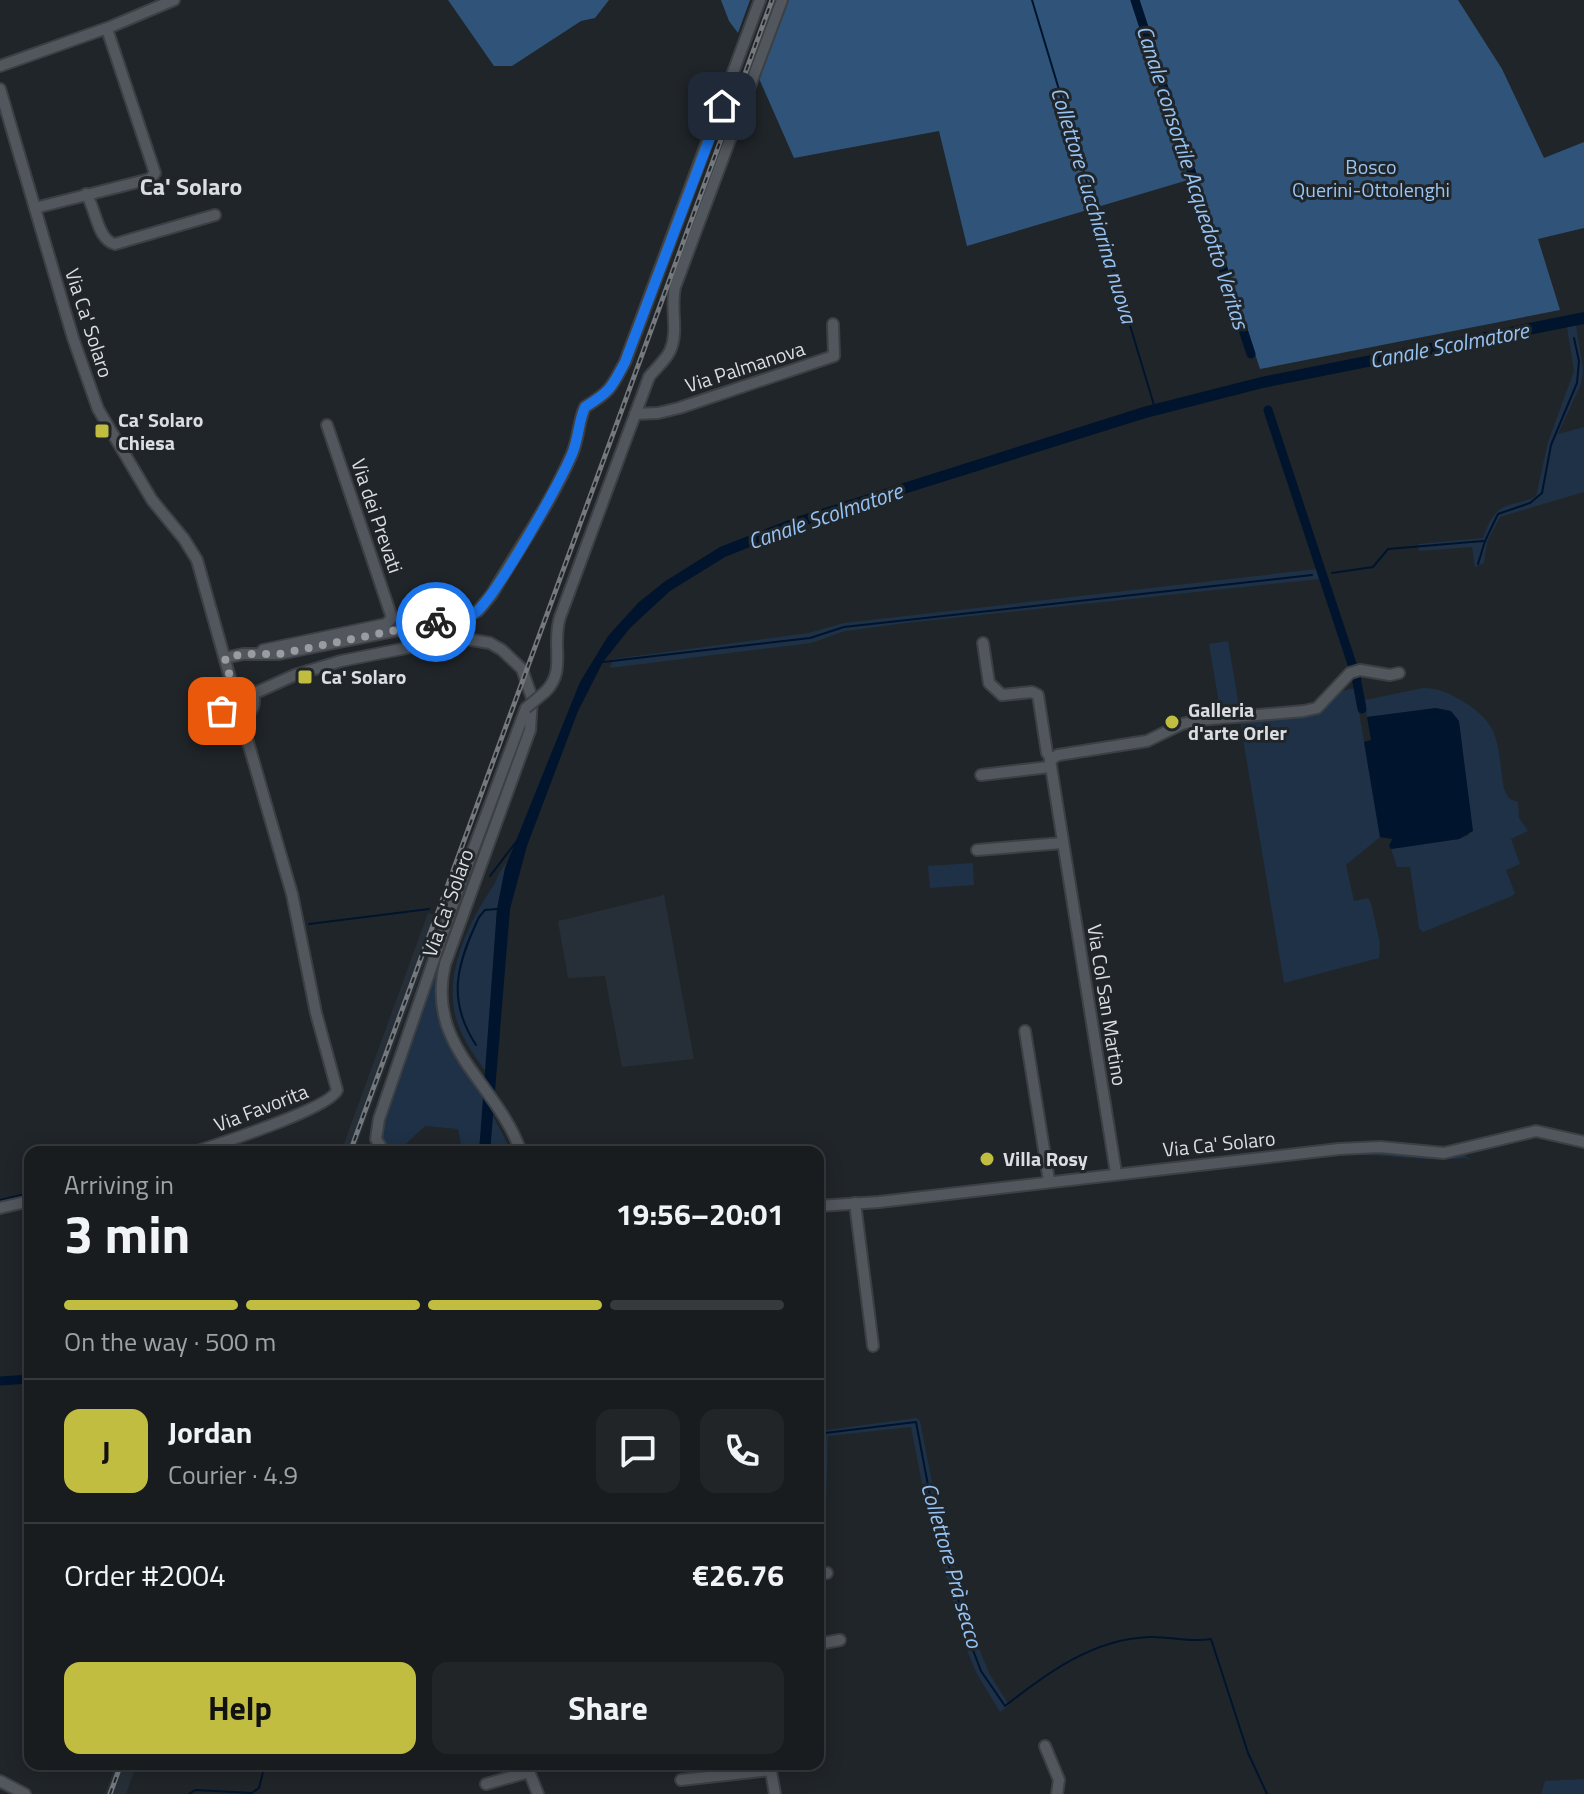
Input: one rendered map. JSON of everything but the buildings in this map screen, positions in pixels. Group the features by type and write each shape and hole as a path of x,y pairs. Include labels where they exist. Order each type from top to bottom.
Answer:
{"street":[{"path":"0,66 107,29 174,0"},
{"path":"225,658 279,654 465,617 478,611 485,603 564,470 579,437 585,407 609,391 625,362 760,0"},
{"name":"Via Ca' Solaro","path":"380,1146 376,1139 379,1119 453,904 526,708 554,680 558,668 555,644 560,617 649,377 668,356 671,348 675,329 671,302 675,287 782,0"},
{"path":"35,208 150,179 155,173 107,29"},
{"name":"Via Ca' Solaro","path":"0,89 83,370 98,409 152,500 197,560 232,685 220,696 220,706 226,715 241,718 292,894 316,1013 337,1093"},
{"path":"86,194 103,236 115,244 215,215"},
{"name":"Via Palmanova","path":"635,414 679,408 834,356 833,324"},
{"name":"Via dei Prevati","path":"254,654 386,624 392,618 327,425"},
{"name":"Via Ca' Solaro","path":"253,694 329,664 456,639 490,643 513,658 522,669 532,698 530,730 441,977 440,999 447,1029 518,1146"},
{"name":"Via Col San Martino","path":"983,643 989,683 1002,695 1032,692 1038,695 1116,1173"},
{"path":"981,775 1142,742 1199,720 1317,708 1350,673 1360,670 1390,675 1399,673"},
{"path":"232,685 242,684 253,694 252,711 241,718"},
{"path":"977,850 1062,843"},
{"path":"1025,1031 1049,1181"},
{"name":"Via Favorita","path":"211,1146 308,1110 337,1093"},
{"name":"Via Ca' Solaro","path":"824,1206 1356,1147 1444,1153 1536,1131 1584,1142"},
{"path":"0,1208 24,1202"},
{"path":"855,1203 873,1346"},
{"path":"824,1643 840,1640"},
{"path":"1045,1746 1059,1783 1057,1794"},
{"path":"486,1784 522,1770"},
{"path":"528,1770 538,1794"},
{"path":"681,1780 749,1770"},
{"path":"771,1770 775,1794"},
{"path":"0,1781 25,1794"}],"shaded area":[{"path":"1576,325 1583,370 1581,384 1558,434 1584,427 1584,492 1500,517 1487,542 1484,563 1475,567 1472,547 1419,551 1418,544 1483,538 1499,510 1536,496 1548,442 1574,371 1567,327"},
{"path":"1317,569 1320,579 906,623 845,631 811,643 610,668 613,659 809,633 844,623"},
{"path":"1228,641 1239,706 1220,709 1209,644"},
{"path":"1355,688 1380,837 1346,865 1354,901 1368,898 1371,903 1380,943 1379,958 1284,983 1240,721 1311,716 1322,712 1337,692"},
{"path":"1423,688 1450,694 1475,710 1490,725 1497,742 1504,789 1510,799 1518,802 1519,818 1528,831 1511,839 1520,864 1506,870 1515,893 1512,896 1423,932 1419,928 1410,867 1397,867 1391,849 1469,835 1436,708 1367,717 1365,700"},
{"path":"507,862 497,909 486,1072 461,1031 453,990 465,937"},
{"path":"973,863 974,885 930,888 928,866"},
{"path":"664,895 694,1059 622,1067 605,976 568,978 558,921"},
{"path":"428,913 442,916 356,1146 343,1146"},
{"path":"439,958 436,1003 442,1029 454,1056 483,1100 479,1146 461,1146 458,1129 425,1126 403,1146 386,1146 381,1137 383,1121"},
{"path":"493,1116 509,1146 490,1146"},
{"path":"1380,1151 1438,1158 1465,1155 1472,1162 1466,1158 1435,1159 1343,1155"},
{"path":"916,1418 920,1421 936,1503 978,1646 989,1673 1009,1705 1000,1712 977,1674 966,1648 927,1509 911,1427 828,1436 824,1545 824,1430"},
{"path":"114,1770 135,1770 126,1794 105,1794"},
{"path":"1584,1779 1584,1794 1541,1794 1545,1781"}],"green space":[{"path":"448,0 609,0 595,18 581,21 512,66 494,66"},
{"path":"721,0 750,0 738,33 729,21"},
{"name":"Bosco Querini-Ottolenghi","path":"784,0 1458,0 1502,69 1544,158 1584,142 1584,228 1538,239 1560,310 1260,369 1198,177 967,246 939,131 794,158 757,74"}],"water":[{"path":"1584,312 1584,324 1263,388 1146,418 799,527 725,557 670,591 630,628 603,662 578,711 527,846 510,909 490,1146 479,1146 497,909 505,868 580,682 608,636 638,603 664,582 720,547 796,517 1143,407 1261,377"},
{"path":"1436,708 1451,711 1459,721 1473,831 1459,839 1391,849 1392,839 1380,837 1364,742 1371,740 1367,717"}],"waterway":[{"name":"Collettore Cucchiarina nuova","path":"1032,0 1154,405"},
{"name":"Canale consortile Acquedotto Veritas","path":"1135,0 1251,354"},
{"path":"1478,564 1498,514 1530,503 1542,493 1551,445 1577,383 1579,361 1574,338"},
{"name":"Canale consortile Acquedotto Veritas","path":"1268,410 1353,667"},
{"path":"1332,573 1373,567 1388,549 1483,541"},
{"path":"603,662 810,638 844,627 1312,575"},
{"name":"Canale consortile Acquedotto Veritas","path":"1356,677 1362,709"},
{"path":"490,876 516,842"},
{"path":"309,924 429,909"},
{"path":"476,1045 461,1012 458,997 460,966 479,917 485,910 497,909"},
{"path":"0,1200 24,1194"},
{"name":"Canale Scolmatore","path":"0,1381 24,1379"},
{"name":"Collettore Prà secco","path":"824,1484 825,1433 916,1422 932,1506 971,1645 981,1671 1005,1706 1054,1670 1109,1644 1149,1637 1211,1639 1248,1753 1267,1794"},
{"path":"189,1794 195,1790 252,1793 259,1788 264,1770"}],"railway":[{"path":"352,1146 772,0"},
{"path":"110,1794 119,1770"}],"way so far":[{"path":"222,711 220,696 232,685 225,658 243,654 279,654 436,622"}],"place":[{"name":"Ca' Solaro Chiesa","path":"102,431"},
{"name":"Ca' Solaro","path":"305,677"},
{"name":"Galleria d'arte Orler","path":"1172,722"},
{"name":"Villa Rosy","path":"987,1159"}],"district":[{"name":"Ca' Solaro","path":"191,187"}],"route":[{"path":"436,622 472,615 492,594 572,454 585,407 609,391 625,362 650,300 722,106"}]}
